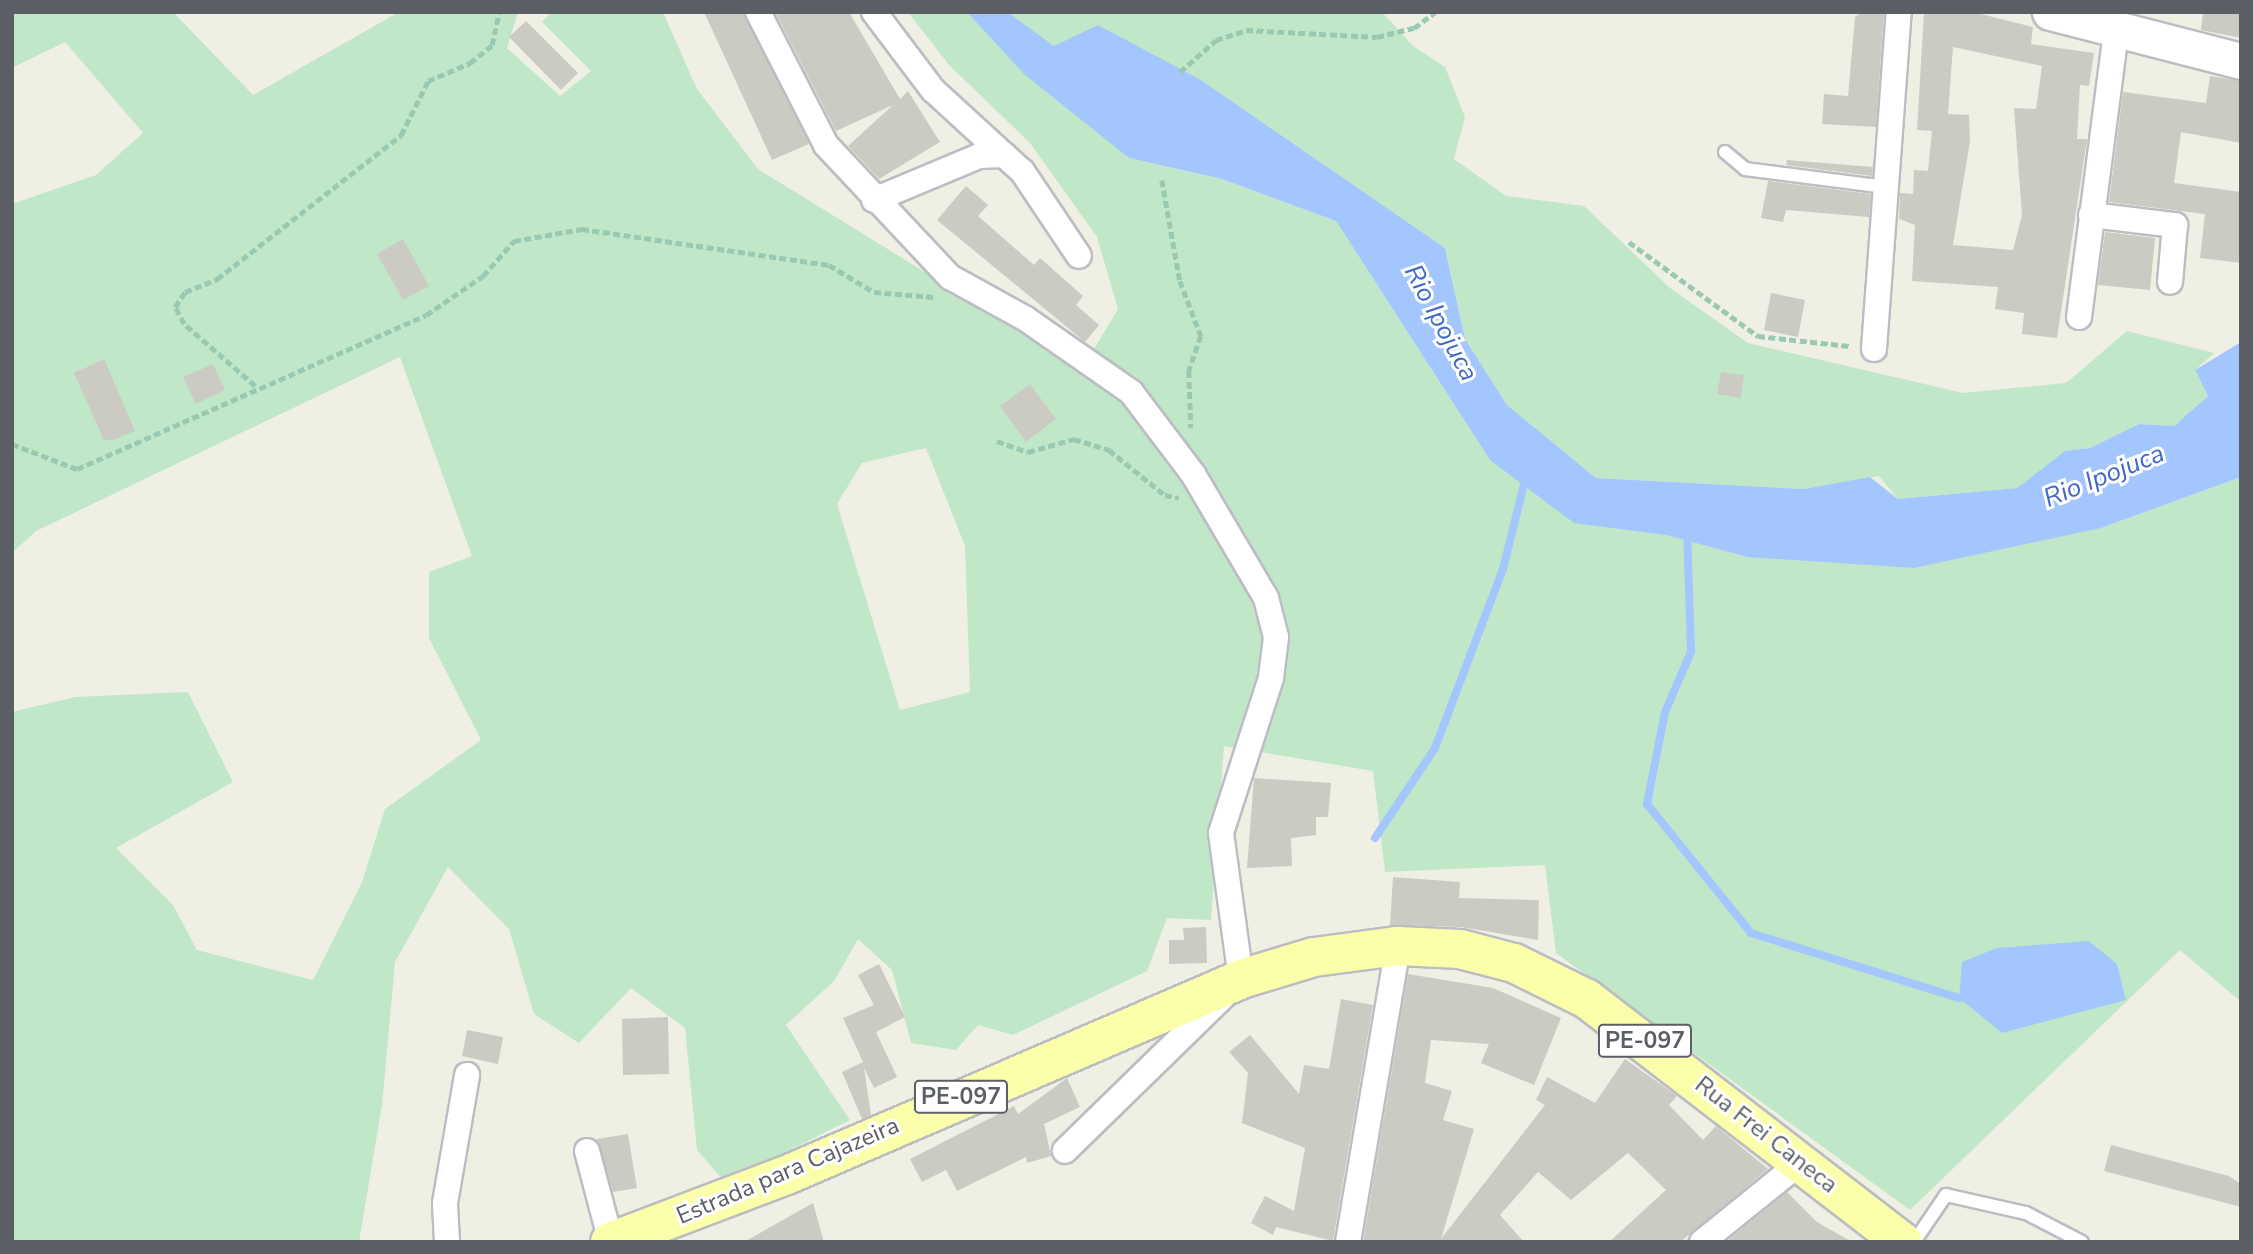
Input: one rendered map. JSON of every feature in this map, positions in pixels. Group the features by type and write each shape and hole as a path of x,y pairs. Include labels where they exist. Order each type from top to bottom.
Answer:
{"main road":[{"name":"Rua Frei Caneca","path":"1329,955 1398,946 1460,949 1514,963 1564,987 1630,1029 1902,1242"},
{"name":"Estrada para Cajazeira","path":"611,1242 789,1174 1241,979 1329,955"}],"street":[{"path":"758,12 826,145 874,200 950,277 1026,319 1131,392 1193,474 1247,557 1276,637 1271,678 1221,833 1241,979 1065,1152"},
{"path":"874,12 933,90 1022,170 1079,256"},
{"path":"1874,349 1899,12"},
{"path":"2050,12 2116,33 2241,61"},
{"path":"2079,317 2116,33"},
{"path":"874,200 979,156 1004,155"},
{"path":"2091,215 2175,225 2170,282"},
{"path":"1348,1242 1398,946"},
{"path":"447,1242 445,1203 467,1075"},
{"path":"587,1150 611,1242"},
{"path":"1702,1242 1801,1162"}],"lane":[{"path":"1725,152 1745,169 1886,187"},
{"path":"1914,1242 1946,1195 2026,1213 2082,1242"}],"path":[{"path":"256,386 184,324 175,307 185,292 217,279 401,135 428,80 470,63 492,45 499,12"},
{"path":"1180,72 1216,40 1246,30 1377,37 1414,28 1435,12"},
{"path":"1163,180 1180,281 1201,336 1189,371 1193,474"},
{"path":"12,444 76,469 256,386 426,315 483,276 514,242 582,229 829,265 874,292 947,299"},
{"path":"1629,242 1758,337 1874,349"},
{"path":"997,441 1028,452 1074,439 1109,450 1165,495 1211,504"}],"green space":[{"path":"12,12 173,12 253,95 399,12 518,12 507,48 560,96 591,71 542,22 551,12 663,12 697,89 758,169 1082,369 1118,309 1097,237 1030,143 949,65 908,12 967,12 1129,158 1222,179 1336,221 1490,460 1666,535 1747,557 2101,528 2241,477 2241,1002 2180,950 1910,1210 1556,953 1545,865 1385,872 1373,771 1224,746 1211,920 1167,918 1147,971 1013,1035 978,1025 956,1050 911,1043 892,970 858,939 834,981 786,1025 850,1120 725,1182 697,1150 685,1028 631,988 579,1043 534,1014 509,929 448,867 395,962 382,1105 359,1242 12,1242 12,712 75,697 188,692 233,782 116,848 173,905 197,950 313,980 362,882 385,809 481,740 429,638 429,572 472,556 400,357 36,531 12,553 12,204 96,175 143,133 65,42 12,68","holes":["926,448 965,546 970,692 900,710 837,504 862,463"]},
{"path":"1008,12 1382,12 1413,46 1445,67 1465,117 1454,159 1506,196 1584,206 1670,288 1748,343 1963,393 2066,383 2127,331 2214,353 2195,370 2208,396 2174,426 2139,424 2090,448 2066,451 2017,488 1898,499 1879,476 1804,489 1596,478 1507,405 1465,339 1445,248 1201,80 1054,46"}],"water":[{"name":"Rio Ipojuca","path":"967,12 1008,12 1054,46 1098,25 1201,80 1445,248 1465,339 1507,405 1596,478 1804,489 1870,477 1898,499 2017,488 2065,451 2090,448 2139,424 2174,426 2208,396 2195,370 2241,342 2241,477 2101,528 1914,568 1747,557 1666,535 1574,523 1490,460 1336,221 1222,179 1129,158 1024,74"},
{"path":"2089,941 2117,964 2126,1000 2002,1033 1959,998 1962,962 1997,948"}],"building":[{"path":"704,12 743,12 809,144 772,160"},
{"path":"775,12 849,12 900,99 908,91 940,142 879,179 848,146 893,105 836,131"},
{"path":"1862,12 1884,12 1876,127 1822,124 1824,94 1848,96 1855,17"},
{"path":"1924,12 1973,12 2033,27 2031,44 2094,53 2089,86 2080,85 2077,139 2087,139 2057,338 2022,334 2024,313 1995,309 1998,287 1912,281 1915,225 1899,219 1900,193 1913,194 1914,170 1928,171 1932,131 1917,130","holes":["1953,47 2042,66 2036,109 2014,108 2022,215 2013,250 1953,245 1970,141 1969,115 1948,114"]},
{"path":"2203,12 2241,13 2241,38 2201,30"},
{"path":"526,21 578,73 561,90 509,37"},
{"path":"2210,76 2241,81 2241,143 2181,132 2174,183 2241,192 2241,263 2200,258 2205,214 2109,202 2123,92 2206,103"},
{"path":"1787,160 1873,167 1872,176 1786,165"},
{"path":"1768,181 1871,194 1869,217 1786,210 1783,222 1761,218"},
{"path":"966,186 988,205 978,216 1034,265 1040,258 1083,296 1076,305 1099,325 1085,342 937,220"},
{"path":"2105,232 2155,238 2150,290 2098,285"},
{"path":"403,239 429,286 403,300 377,254"},
{"path":"1771,293 1805,300 1798,337 1764,330"},
{"path":"104,359 135,431 113,440 104,440 74,373"},
{"path":"213,364 225,390 196,404 183,377"},
{"path":"1721,372 1744,375 1741,398 1717,394"},
{"path":"1030,384 1056,419 1026,442 1000,406"},
{"path":"1254,778 1331,783 1328,817 1316,817 1316,835 1291,838 1292,866 1247,868"},
{"path":"1393,877 1460,882 1459,898 1539,900 1538,940 1461,927 1390,925"},
{"path":"1206,927 1207,963 1169,964 1169,940 1184,940 1183,928"},
{"path":"879,964 905,1017 876,1032 897,1077 874,1088 864,1068 871,1115 862,1119 842,1072 863,1062 843,1018 874,1005 858,975"},
{"path":"1408,974 1493,988 1561,1018 1534,1085 1481,1063 1489,1044 1431,1040 1425,1083 1452,1091 1443,1120 1474,1129 1441,1239 1545,1105 1536,1100 1547,1077 1595,1103 1625,1059 1677,1096 1669,1105 1703,1140 1716,1126 1768,1169 1680,1242 1609,1242 1666,1190 1628,1153 1571,1200 1538,1172 1500,1215 1524,1242 1363,1242"},
{"path":"1341,999 1373,1005 1333,1241 1276,1227 1273,1235 1251,1223 1265,1196 1294,1211 1305,1148 1242,1123 1248,1073 1229,1052 1250,1035 1299,1094 1304,1065 1329,1069"},
{"path":"668,1017 669,1074 623,1075 622,1019"},
{"path":"467,1030 503,1037 498,1064 462,1056"},
{"path":"1067,1078 1080,1107 1044,1124 1051,1156 1027,1163 1026,1157 957,1191 946,1170 922,1182 910,1159 1014,1106 1018,1114"},
{"path":"628,1134 637,1188 613,1192 597,1139"},
{"path":"2111,1145 2229,1176 2241,1184 2241,1207 2104,1171"},
{"path":"1787,1192 1817,1222 1852,1242 1726,1242"},
{"path":"813,1203 824,1242 744,1242"}],"waterway":[{"path":"1375,838 1435,748 1503,569 1526,476"},
{"path":"1687,530 1691,652 1665,712 1647,804 1751,933 1959,998"}]}
